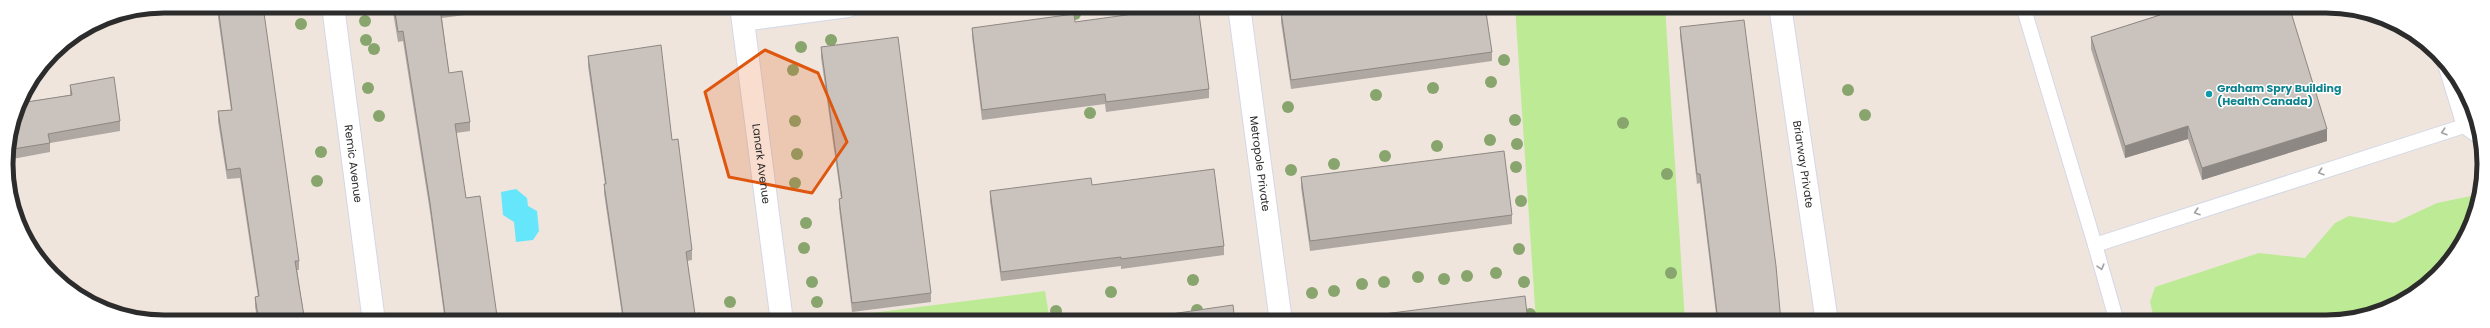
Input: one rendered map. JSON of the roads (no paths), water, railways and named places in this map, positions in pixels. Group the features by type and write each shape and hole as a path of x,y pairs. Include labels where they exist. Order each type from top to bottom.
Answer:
{"street":[{"name":"Remic Avenue","path":"334,13 373,315"},
{"name":"Lanark Avenue","path":"742,13 781,315"},
{"name":"Metropole Private","path":"1240,13 1280,315"},
{"name":"Briarway Private","path":"1781,13 1826,315"}],"lane":[{"path":"2025,13 2115,315"},
{"path":"2448,75 2464,126 2474,133"},
{"path":"2095,245 2464,126"}],"water":[{"path":"516,189 527,198 528,206 537,211 539,231 533,240 516,242 514,222 503,215 501,192"}],"place":[{"name":"Graham Spry Building (Health Canada)","path":"2209,94"}]}
